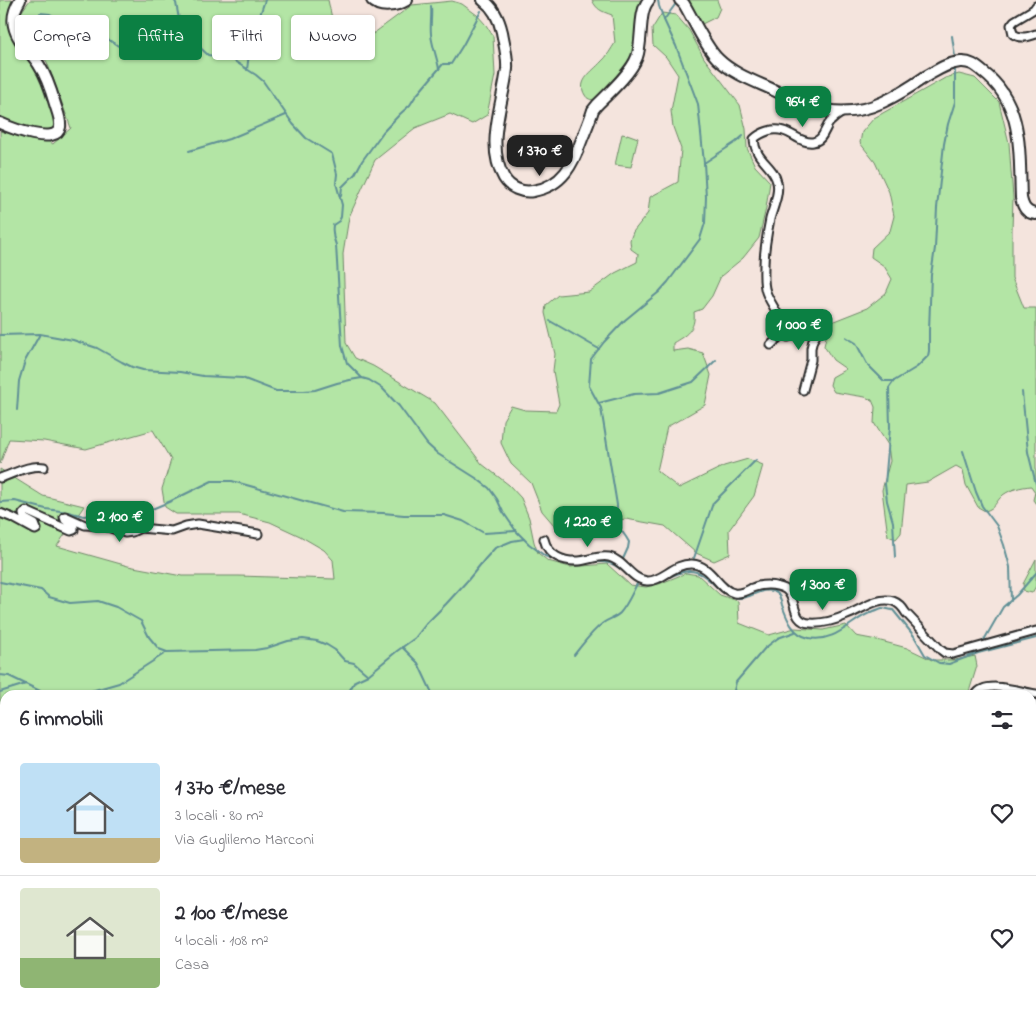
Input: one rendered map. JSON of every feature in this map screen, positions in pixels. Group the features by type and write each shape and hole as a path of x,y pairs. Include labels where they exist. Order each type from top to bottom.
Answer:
{"street":[{"path":"0,123 44,136 53,135 59,130 60,126 51,88 46,76 19,38 14,26 14,12 20,0"},
{"path":"372,0 374,3 386,6 407,0"},
{"path":"482,0 488,4 497,16 507,55 507,68 495,131 499,165 510,185 523,192 529,192 546,188 566,173 574,160 593,110 623,78 636,59 641,42 643,11 649,0"},
{"path":"680,0 711,50 726,66 810,107 822,110 844,111 861,109 882,103 951,63 967,62 972,64 996,84 1010,104 1018,133 1023,205 1026,211 1036,214"},
{"path":"1036,6 1014,21 1011,26 1013,34 1017,36 1024,38 1036,34"},
{"path":"771,345 782,334 783,328 765,289 764,264 768,229 777,191 777,182 772,171 758,155 754,139 758,135 776,129 786,131 810,142 816,141 823,135 829,123 844,111"},
{"path":"782,334 788,337 804,331 814,319 823,316 822,326 811,348 811,360 803,390"},
{"path":"0,478 27,468 44,467"},
{"path":"0,513 35,530 37,529 35,524 24,518 23,514 26,510 70,531 73,531 74,528 64,519 65,516 85,525 106,526 125,533 140,528 172,532 186,526 198,524 258,534"},
{"path":"544,539 548,550 559,558 579,561 604,556 610,557 619,562 636,577 645,581 652,581 688,563 696,564 706,569 727,590 733,593 742,593 764,585 784,588 788,592 799,618 810,623 827,622 848,615 875,602 892,600 902,607 941,650 949,654 1036,631"},
{"path":"980,690 995,686 1016,690"}],"green space":[{"path":"0,0 15,0 15,60 30,60 46,84 55,120 53,128 46,131 34,130 0,120"},
{"path":"30,0 328,0 331,15 291,15 291,60 375,60 375,32 412,5 452,1 462,4 477,15 493,36 495,75 487,115 472,124 450,114 415,128 375,160 349,217 343,254 346,343 355,358 373,366 435,403 482,464 509,485 521,498 529,518 538,553 548,561 570,567 607,564 630,585 646,587 686,573 698,575 720,595 738,601 739,623 769,635 795,628 823,630 846,625 856,636 907,648 932,660 955,660 975,656 977,666 970,690 0,690 0,469 43,496 84,506 57,546 128,566 182,576 335,579 333,560 324,550 270,522 239,514 176,514 165,507 162,489 171,460 153,430 86,449 44,441 9,439 0,464 0,131 18,136 45,139 53,144 71,128 46,60 109,60 109,15 19,15"},
{"path":"592,0 641,0 638,10 638,33 633,57 613,83 595,100 589,99 585,95 583,90 584,81 605,58 615,43 612,15 600,10"},
{"path":"686,0 717,0 720,8 716,17 702,24"},
{"path":"662,13 676,15 689,30 704,58 740,105 746,129 747,148 755,166 770,182 759,238 743,258 721,276 712,296 702,309 694,312 692,328 673,343 673,351 688,349 703,353 711,375 705,405 667,427 657,471 679,488 724,466 748,459 763,465 754,496 729,530 730,554 714,561 696,553 665,526 626,519 579,525 554,525 542,511 531,483 511,464 501,443 503,420 511,406 525,410 556,411 559,404 553,371 555,354 545,313 546,305 558,295 589,292 615,273 637,262 638,254 631,249 630,240 633,232 648,213 650,197 678,182 681,149 673,127 671,111 678,75 666,57 653,45 652,29"},
{"path":"959,74 975,78 999,102 1009,143 1013,198 1012,278 1024,308 1036,308 1036,504 1033,500 1035,492 1031,486 1027,486 1006,493 989,510 985,511 978,507 966,485 963,470 956,466 928,482 906,485 901,533 896,539 888,536 882,490 890,461 888,445 874,423 875,407 872,400 865,397 834,392 830,385 832,377 846,369 833,360 824,346 829,323 867,308 886,293 892,279 884,266 871,257 872,248 890,231 894,216 889,192 875,162 860,143 862,132 874,118 945,78"},
{"path":"622,134 638,138 631,167 615,165"},
{"path":"1036,559 1036,586 1032,593 1024,591 1023,584"}],"waterway":[{"path":"174,0 179,19 184,23 194,42 208,55 231,59 256,75 263,81 293,124 306,138 332,154 337,174 336,183 342,205 341,217 333,225 333,237 336,245 342,346 347,363 362,378"},
{"path":"247,70 250,45 258,28 265,0"},
{"path":"623,559 629,542 617,523 617,505 601,408 589,386 591,359 625,320 659,292 668,282 700,239 705,223 706,197 698,104 664,20 658,0"},
{"path":"664,20 677,2"},
{"path":"431,6 432,38 439,69"},
{"path":"341,196 342,187 355,174 383,132 410,105 443,64 451,64 481,11"},
{"path":"40,13 50,14 77,26 89,36 109,40 119,46"},
{"path":"952,36 955,57"},
{"path":"895,557 893,522 887,501 885,484 890,427 889,388 894,381 917,367 928,356 931,275 935,248 937,208 944,144 955,102 955,68"},
{"path":"189,151 229,139 286,115"},
{"path":"704,163 743,136"},
{"path":"550,321 599,349"},
{"path":"0,335 40,334 73,340 97,348 132,367 143,370 242,378 276,391 315,390 350,380 362,378 369,380 382,388 399,406 427,444 438,454 489,488 516,531 529,544 545,556 558,561"},
{"path":"17,410 19,381 25,361 40,334"},
{"path":"846,337 856,343 867,364 884,381 894,381"},
{"path":"599,403 634,394 659,393 693,382 716,360"},
{"path":"1022,392 1028,452 1036,484"},
{"path":"963,451 982,506 997,526 1004,545 1010,567 1011,601"},
{"path":"694,558 713,503 756,460"},
{"path":"0,502 15,501 84,516 145,512 212,481 232,481 343,512 444,515 463,521 484,533 516,531"},
{"path":"350,690 355,681 368,675 415,638 495,548 512,541 524,539"},
{"path":"590,562 613,564 631,577"},
{"path":"658,582 678,573 690,571 703,575 732,597 743,598 765,591 775,592 780,597 791,626 799,634 809,638 819,639 836,634 866,615 882,608 893,610 914,636 925,655 939,663 949,664 978,653 1036,638"},
{"path":"984,640 1003,607 1017,595 1036,573"},
{"path":"635,580 646,584"},
{"path":"0,582 41,590 49,597 70,603 98,601 116,607 141,621 149,637 159,649 167,652 255,650 303,639 327,645 335,650 345,661 354,663 368,675"},
{"path":"574,655 587,638 599,627 620,613 638,582"},
{"path":"734,690 736,682 765,648 778,638 795,632"},
{"path":"402,647 418,663 431,690"},
{"path":"94,690 119,683 167,652"},
{"path":"0,675 9,676 38,690"},
{"path":"6,690 26,684"}]}
